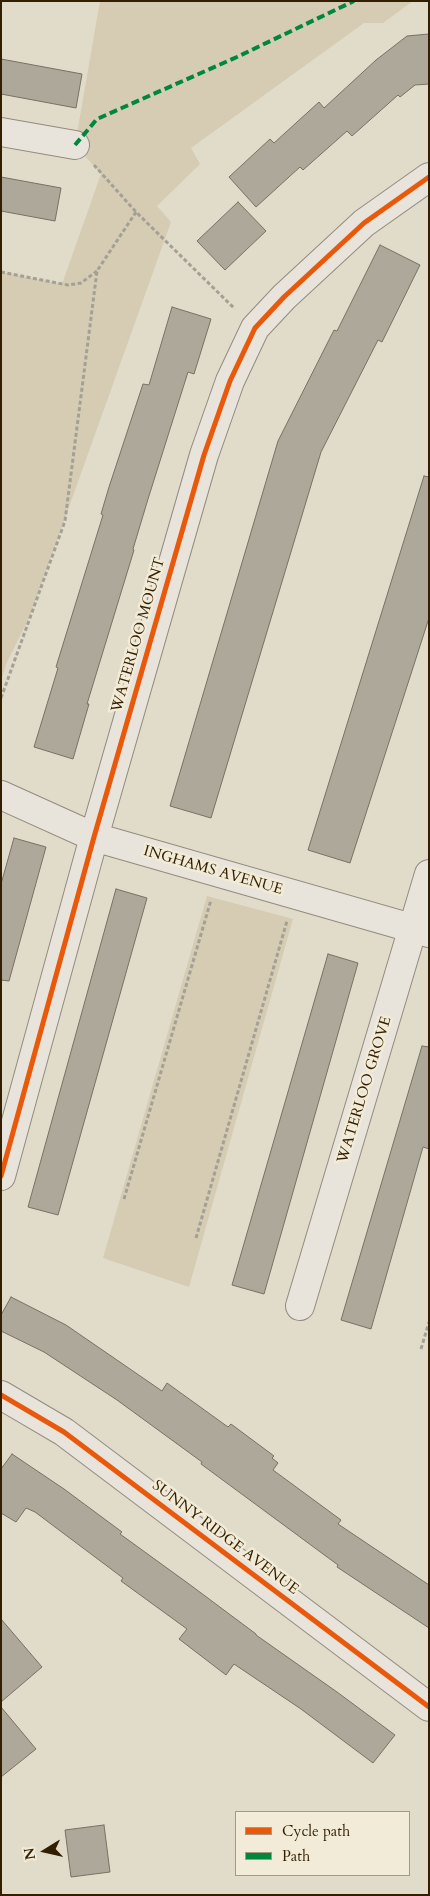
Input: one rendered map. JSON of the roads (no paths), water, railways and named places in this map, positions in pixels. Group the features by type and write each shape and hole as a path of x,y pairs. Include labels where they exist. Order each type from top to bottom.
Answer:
{"street":[{"path":"1,132 75,145"},
{"name":"WATERLOO MOUNT","path":"1,1176 94,837 204,455 230,381 255,328 284,297 364,223 429,177"},
{"name":"INGHAMS AVENUE","path":"1,795 94,837 421,931"},
{"name":"WATERLOO GROVE","path":"300,1306 421,931 429,874"},
{"name":"SUNNY RIDGE AVENUE","path":"1,1395 64,1432 429,1707"}]}
